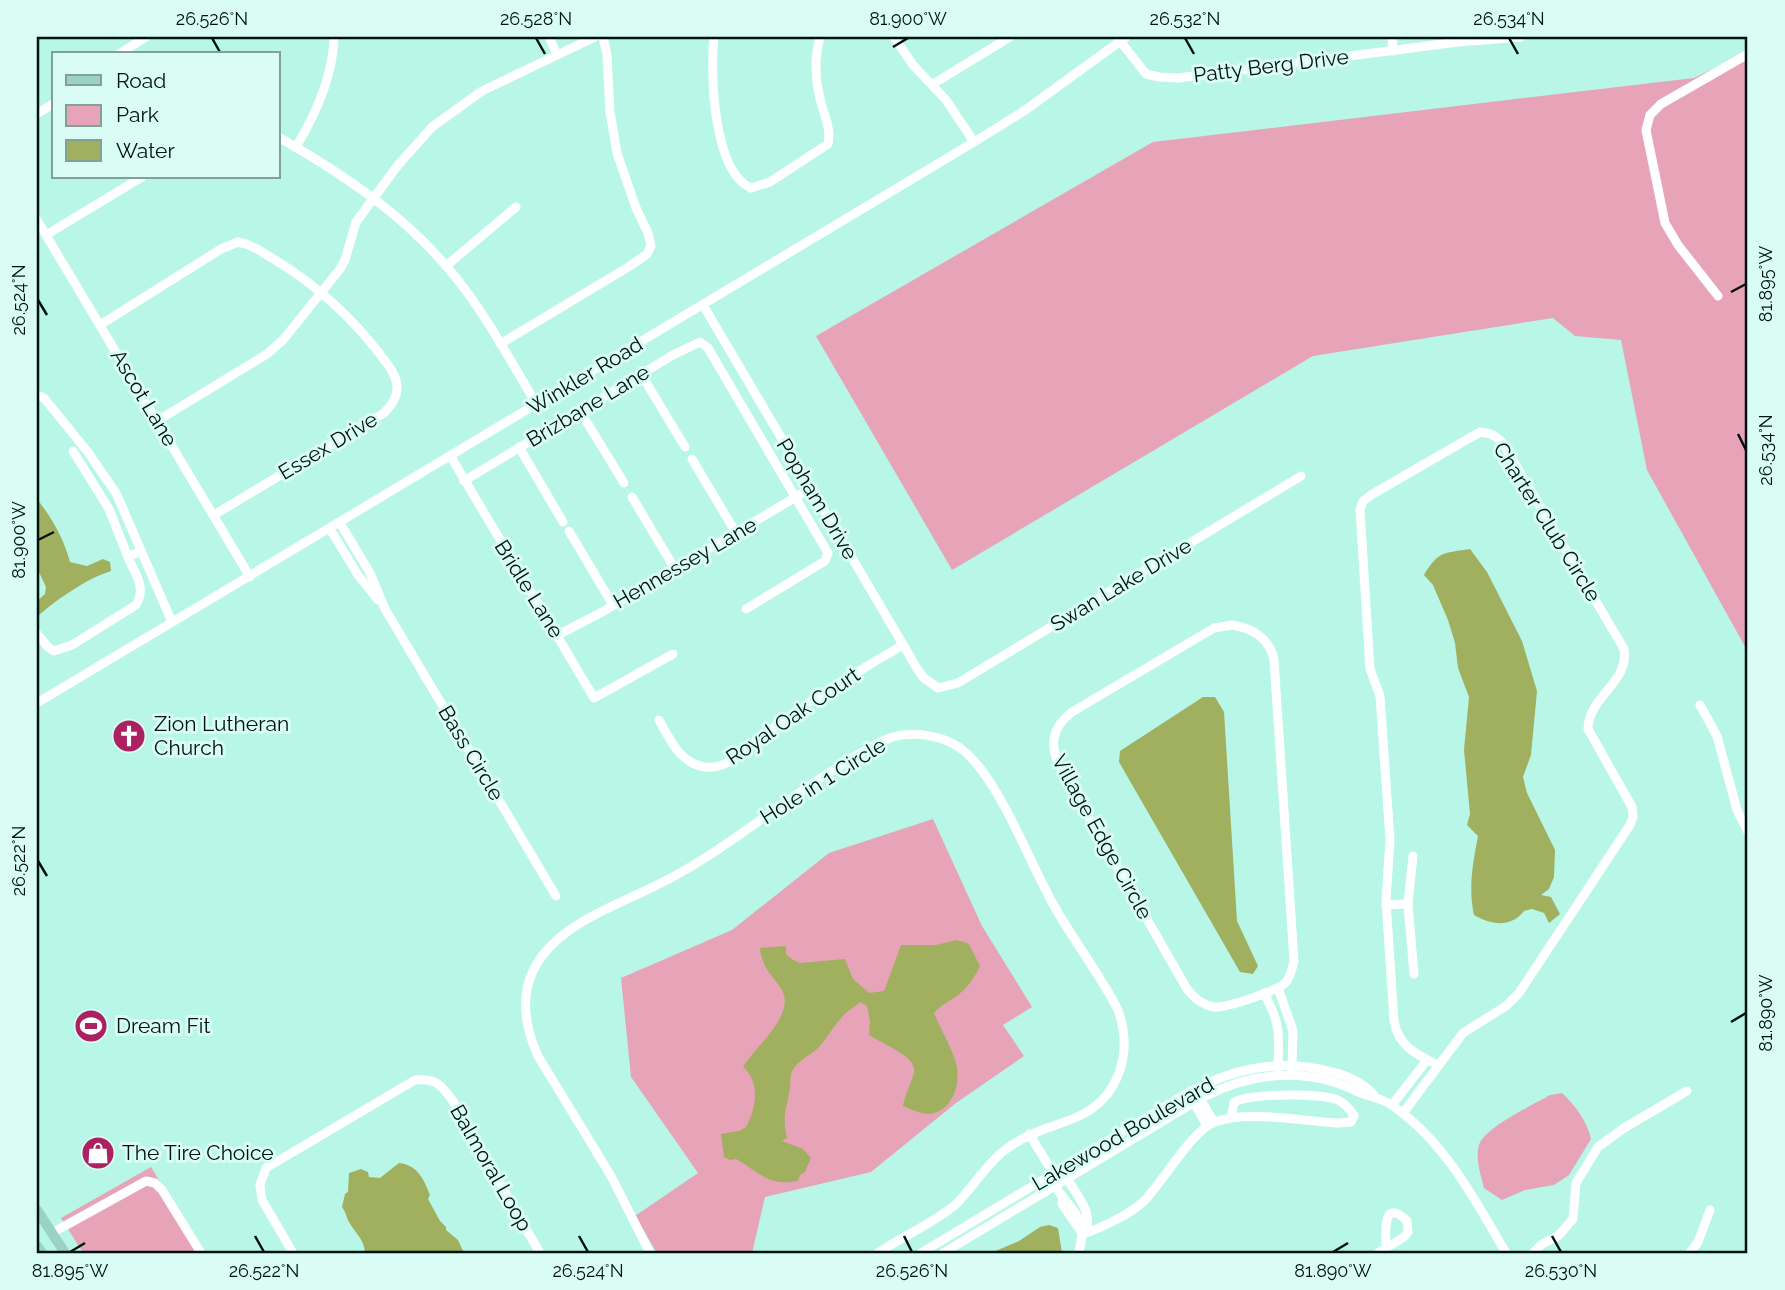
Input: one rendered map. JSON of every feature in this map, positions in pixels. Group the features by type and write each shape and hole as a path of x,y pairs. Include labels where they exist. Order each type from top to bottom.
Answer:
{"main road":[{"path":"37,1210 65,1253"},
{"path":"37,1229 52,1233"},
{"path":"37,1246 42,1253"}],"street":[{"path":"122,52 146,37"},
{"path":"296,147 322,94 334,37"},
{"path":"549,37 557,55"},
{"path":"157,421 267,354 283,340 345,260 351,231 373,197 418,142 446,115 482,92 595,37"},
{"path":"500,344 629,267 647,254 651,246 617,153 610,113 607,55 603,37"},
{"path":"714,37 712,82 718,127 736,177 751,188 770,182 828,144 831,134 819,97 816,76 820,37"},
{"path":"894,37 913,65 933,84 974,142"},
{"path":"933,84 1010,37"},
{"path":"1392,37 1392,51"},
{"name":"Patty Berg Drive","path":"1121,38 1146,74 1168,78 1458,41 1521,37"},
{"name":"Winkler Road","path":"37,703 974,142 1024,111 1121,38"},
{"path":"1718,296 1667,228 1646,130 1650,115 1661,104 1748,54"},
{"path":"37,114 52,104"},
{"path":"280,138 373,197 412,230 471,297 537,405"},
{"path":"46,235 140,178"},
{"path":"446,266 516,207"},
{"name":"Ascot Lane","path":"37,220 250,577"},
{"name":"Essex Drive","path":"100,325 229,244 237,242 258,249 322,292 361,330 390,368 397,386 396,396 384,414 214,515"},
{"name":"Popham Drive","path":"703,305 903,645 924,678 938,688"},
{"name":"Brizbane Lane","path":"464,481 641,374 700,342 710,352 796,498"},
{"path":"641,374 685,447"},
{"path":"37,395 44,397 112,487 127,513 172,622"},
{"path":"580,411 624,483"},
{"name":"Charter Club Circle","path":"1403,1113 1463,1033 1513,1000 1633,817 1632,807 1588,729 1588,719 1597,703 1624,668 1624,649 1504,445 1497,437 1480,432 1389,483 1363,501 1360,510 1370,669 1380,695 1390,839 1386,905 1395,1030 1405,1046 1438,1065"},
{"path":"519,447 563,522"},
{"path":"37,634 54,651 72,645 136,605 141,597 142,590 109,509 73,451"},
{"name":"Bridle Lane","path":"451,457 594,698 673,654"},
{"path":"692,459 736,533"},
{"name":"Swan Lake Drive","path":"938,688 958,683 1301,475"},
{"path":"99,493 112,487"},
{"name":"Hennessey Lane","path":"558,635 811,488"},
{"path":"632,497 675,569"},
{"path":"746,609 825,561 828,553 796,498"},
{"name":"Bass Circle","path":"340,523 370,573 386,609 556,896"},
{"name":"Bass Circle","path":"330,529 358,575 386,609"},
{"path":"569,531 613,605"},
{"path":"128,557 141,551"},
{"name":"Village Edge Circle","path":"1223,625 1241,626 1259,635 1270,646 1274,660 1294,947 1291,972 1286,982 1278,988 1223,1007 1212,1007 1193,997 1061,769 1053,748 1058,724 1072,712 1223,625"},
{"name":"Royal Oak Court","path":"659,720 683,757 699,766 718,767 734,758 803,705 903,645"},
{"path":"1700,705 1717,736 1737,810 1748,832"},
{"name":"Hole in 1 Circle","path":"650,1253 611,1176 531,1040 525,1003 529,983 537,965 555,943 586,921 699,862 804,789 890,738 919,734 944,740 962,749 976,763 1011,822 1078,948 1114,1000 1122,1019 1124,1057 1118,1077 1108,1093 1085,1113 1029,1134 997,1157 952,1207 878,1253"},
{"path":"1413,856 1408,904 1414,974"},
{"path":"1386,905 1408,904"},
{"path":"1278,988 1293,1031 1292,1076"},
{"path":"1264,993 1277,1019 1280,1038 1278,1075"},
{"path":"1277,1019 1288,1016"},
{"path":"1392,1105 1427,1060"},
{"name":"Lakewood Boulevard","path":"921,1253 1192,1091 1228,1074 1258,1066 1293,1065 1318,1068 1346,1076 1364,1084 1374,1095 1403,1113 1459,1173 1506,1253"},
{"name":"Lakewood Boulevard","path":"949,1252 1197,1100 1225,1086 1278,1075 1311,1077 1374,1095"},
{"name":"Balmoral Loop","path":"293,1253 262,1200 260,1185 266,1168 415,1080 428,1079 439,1084 453,1101 540,1253"},
{"path":"1192,1091 1210,1124"},
{"path":"1533,1253 1542,1244 1558,1236 1573,1219 1576,1183 1598,1147 1623,1128 1687,1091"},
{"path":"1083,1234 1100,1228 1142,1203 1210,1124 1240,1116 1337,1123 1351,1122 1354,1116 1348,1107 1337,1100 1263,1095 1241,1098 1234,1102 1231,1118"},
{"path":"1029,1134 1069,1197 1087,1213 1088,1227 1083,1234 1079,1253"},
{"path":"52,1233 146,1181 155,1183 162,1190 201,1253"},
{"path":"1069,1197 1062,1204 1076,1228 1083,1234"},
{"path":"1690,1253 1698,1242 1710,1210"},
{"path":"945,1239 949,1252"}],"green space":[{"path":"1748,52 1748,652 1647,470 1621,340 1575,336 1553,318 1313,356 952,570 816,336 1153,142 1694,78"},
{"path":"933,819 982,926 1032,1007 1003,1025 1024,1056 956,1103 871,1172 765,1197 752,1253 657,1253 635,1216 698,1173 631,1077 621,978 732,930 829,853"},
{"path":"1562,1093 1580,1114 1591,1139 1569,1175 1554,1185 1525,1190 1502,1200 1484,1188 1478,1156 1483,1138 1522,1110 1550,1095"},
{"path":"151,1167 204,1253 83,1253 61,1218"}],"water":[{"path":"37,499 57,529 70,562 87,566 103,559 110,562 111,571 73,590 39,615 37,601 45,594 46,587 37,568"},
{"path":"1470,549 1487,572 1522,641 1537,691 1531,755 1523,777 1527,793 1555,850 1554,877 1549,889 1541,895 1551,897 1560,914 1549,923 1544,913 1532,909 1524,911 1513,920 1500,923 1474,915 1471,885 1478,836 1467,825 1470,814 1464,750 1469,697 1458,668 1455,643 1448,620 1433,585 1424,575 1433,561 1442,554"},
{"path":"1203,697 1215,697 1224,712 1237,921 1258,966 1253,974 1240,972 1119,762 1120,751"},
{"path":"957,940 969,944 980,966 965,989 934,1013 957,1070 957,1085 947,1106 926,1114 903,1106 914,1067 897,1051 869,1035 867,1006 860,1002 845,1014 819,1047 791,1073 785,1119 787,1138 782,1141 803,1149 811,1158 798,1181 772,1180 736,1159 724,1157 721,1134 746,1127 754,1104 752,1080 743,1067 774,1028 784,1007 780,987 764,964 760,948 786,946 786,954 800,963 845,959 853,979 869,993 884,991 901,945 936,945"},
{"path":"399,1163 406,1164 419,1174 440,1221 458,1240 464,1253 365,1253 361,1240 342,1207 348,1192 349,1173 361,1169 368,1172 369,1177 380,1178"},
{"path":"1049,1225 1058,1228 1062,1253 991,1253 1019,1241 1040,1227"}],"place":[{"name":"Zion Lutheran Church","path":"129,736"},
{"name":"Dream Fit","path":"91,1026"},
{"name":"The Tire Choice","path":"98,1153"}]}
